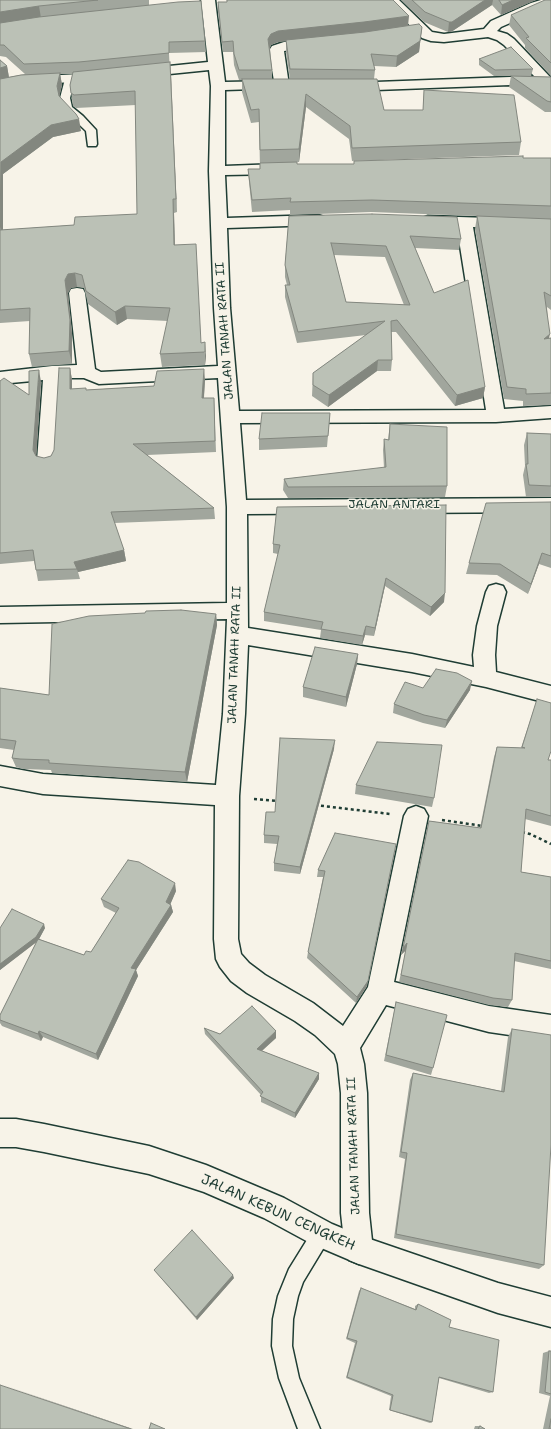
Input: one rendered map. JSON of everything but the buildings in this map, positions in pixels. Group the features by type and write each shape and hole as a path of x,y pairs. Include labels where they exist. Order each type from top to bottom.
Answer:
{"street":[{"path":"397,1 426,35 444,38 488,33 497,35 509,42 549,82"},
{"path":"488,33 496,24 551,1"},
{"name":"JALAN TANAH RATA II","path":"203,5 216,65 218,86 217,171 222,308 237,507 238,635 234,714 227,796 226,939 229,959 240,972 256,984 310,1016 324,1026 346,1046 351,1064 354,1093 355,1213 359,1250"},
{"path":"407,31 422,29"},
{"path":"282,85 277,49 284,46 328,41"},
{"path":"126,74 216,65"},
{"path":"12,72 23,81"},
{"path":"0,86 23,81 111,76"},
{"path":"338,86 370,87 510,81 549,82"},
{"path":"218,86 298,86"},
{"path":"217,171 288,168"},
{"path":"219,223 333,220"},
{"path":"410,220 551,225"},
{"path":"464,222 496,416"},
{"path":"77,293 87,372"},
{"path":"0,378 52,372 87,372 99,378 227,372"},
{"path":"46,461 52,372"},
{"path":"230,417 496,416 551,412"},
{"name":"JALAN ANTARI","path":"237,507 372,504 551,505"},
{"path":"486,678 484,655 487,626 496,592"},
{"path":"0,615 238,612"},
{"path":"238,635 412,663 486,678 551,695"},
{"path":"0,776 43,784 227,796"},
{"path":"346,1046 380,992 416,816"},
{"path":"380,992 489,1019 551,1028"},
{"name":"JALAN KEBUN CENGKEH","path":"0,1133 16,1133 44,1138 149,1160 206,1179 274,1208 322,1234 359,1250 498,1298 551,1312"}],"lane":[{"path":"70,79 65,98 68,108 91,130 92,144"},
{"path":"309,1429 289,1378 282,1346 282,1319 288,1296 296,1276 322,1234"}]}
